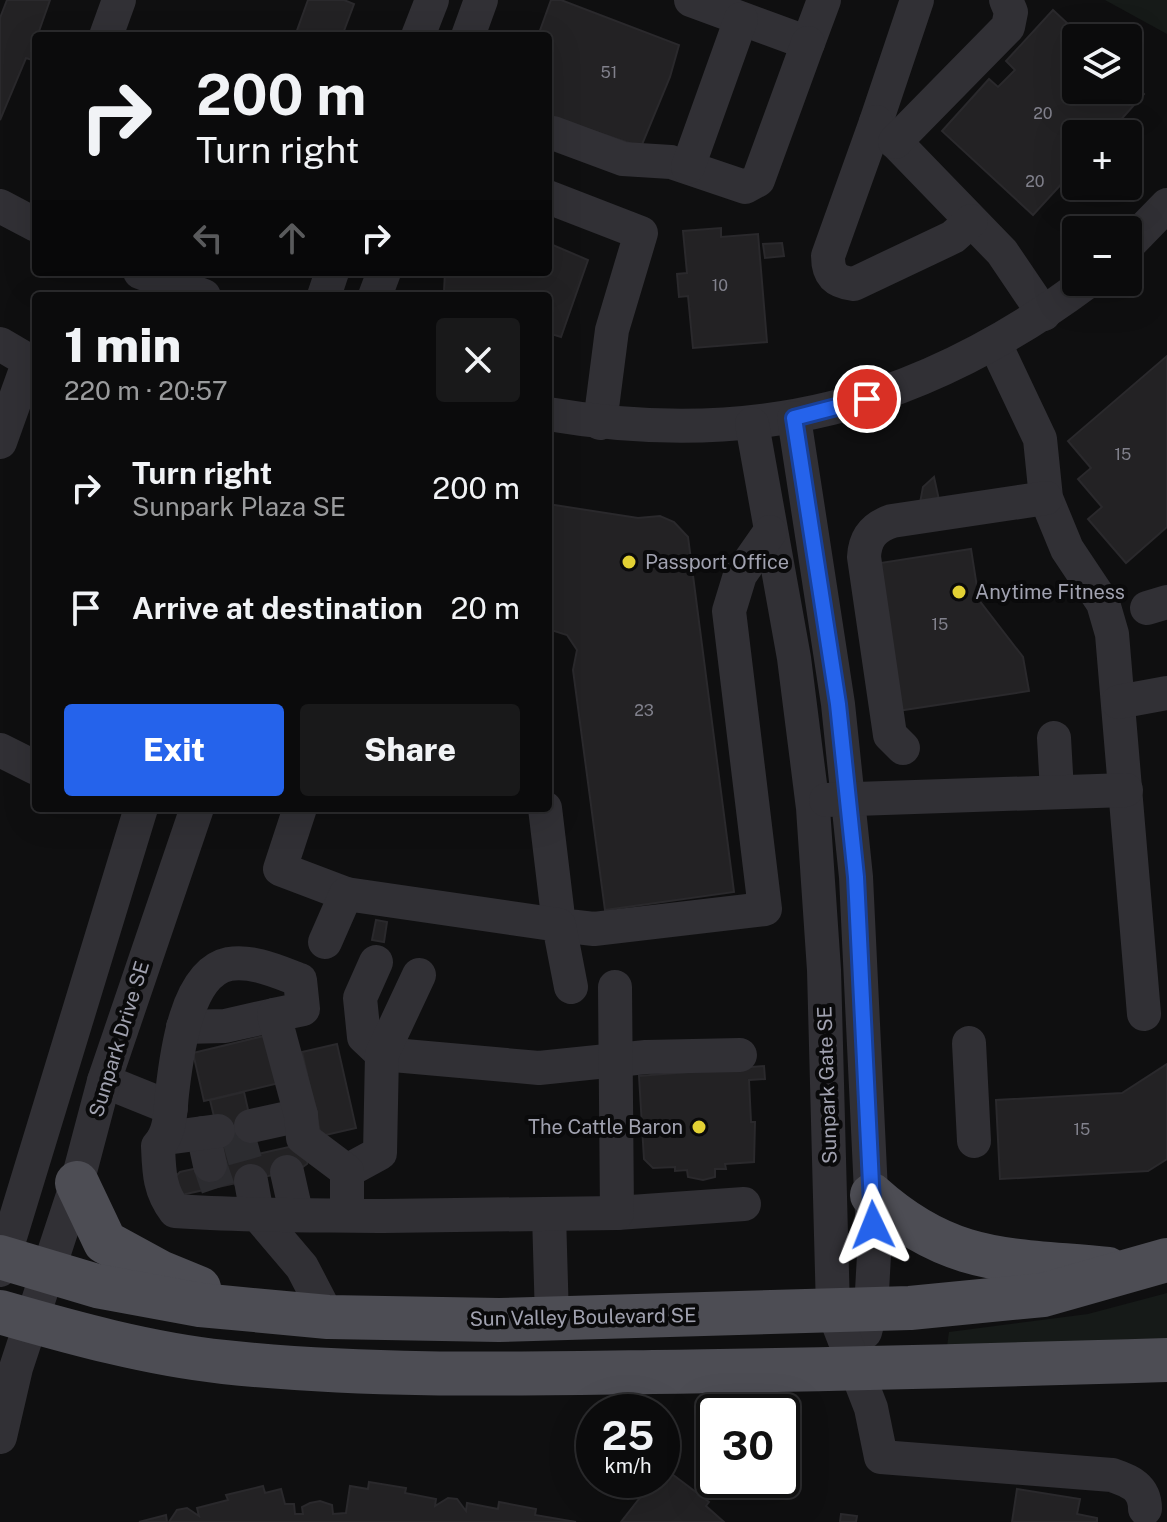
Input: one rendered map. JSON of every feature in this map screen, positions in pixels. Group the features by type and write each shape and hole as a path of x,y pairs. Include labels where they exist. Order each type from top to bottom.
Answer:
{"main road":[{"path":"77,1183 105,1242 160,1272 253,1309"},
{"path":"872,1195 900,1220 930,1238 973,1255 1151,1266"},
{"name":"Sun Valley Boulevard SE","path":"1,1262 144,1295 328,1317 552,1319 852,1310 1043,1295 1151,1266"},
{"path":"16,1317 164,1352 223,1361 339,1370 521,1374 1167,1360"}],"street":[{"path":"107,32 119,0"},
{"path":"420,32 432,0"},
{"path":"469,32 481,0"},
{"path":"691,0 808,43"},
{"path":"553,133 623,159 671,162 745,187 758,180 824,0"},
{"path":"917,0 885,132 828,256 828,271 833,277 854,284 953,237 971,221"},
{"path":"885,132 1008,27 1011,12 1006,0"},
{"path":"688,167 741,19"},
{"path":"885,132 1002,252 1044,314"},
{"path":"552,199 641,233 612,330 600,423"},
{"path":"1142,231 1167,205"},
{"path":"0,206 32,223"},
{"path":"151,276 193,292"},
{"path":"552,415 600,423 662,427 752,424 794,418 902,387 995,344 1068,296"},
{"path":"0,344 29,361 0,442"},
{"path":"995,344 1040,439 1046,498 1067,549 1103,603 1112,634 1144,1014"},
{"name":"Sunpark Gate SE","path":"794,418 838,704 856,877 872,1195 852,1310"},
{"name":"Sunpark Gate SE","path":"752,424 794,658 812,800 856,1367"},
{"path":"903,748 890,735 864,557 870,535 879,525 1046,498"},
{"path":"299,812 280,869 346,894 594,929 765,909 729,611 740,575 770,532"},
{"path":"1118,702 1167,693"},
{"path":"1054,738 1057,791"},
{"path":"0,750 32,766"},
{"path":"812,800 1126,790"},
{"path":"1,1262 130,812"},
{"name":"Sunpark Drive SE","path":"0,1437 16,1317 48,1273 77,1183 104,1081 196,812"},
{"path":"545,812 559,925 571,987"},
{"path":"325,942 346,894"},
{"path":"376,962 360,998 364,1037 382,1054 539,1068 646,1057 740,1055"},
{"path":"183,1027 225,1026 303,1009 300,980 257,964 227,964 210,975 193,999 183,1027 178,1043 168,1123 158,1146 163,1196 175,1211 248,1157 303,1138 347,1171"},
{"path":"347,1171 380,1153 382,1054 419,975"},
{"path":"615,987 617,1213"},
{"path":"251,1181 248,1157 274,1015"},
{"path":"969,1043 974,1141"},
{"path":"104,1081 168,1123 248,1157 296,1212 347,1215 617,1213 744,1204"},
{"path":"248,1157 328,1317"},
{"path":"347,1171 347,1215"},
{"path":"549,1214 552,1319"},
{"path":"856,1367 871,1408 881,1457 1112,1475 1130,1481 1139,1488 1145,1498 1145,1509"}],"shaded area":[{"path":"1105,0 1167,0 1167,34"},
{"path":"1167,1293 1167,1349 947,1347 949,1332 1088,1314"}],"building":[{"path":"7,0 50,0 39,32 32,32 32,60 26,58 0,120 0,18"},
{"path":"308,0 344,0 354,4 344,32 296,32"},
{"path":"551,0 561,0 679,45 670,77 641,147 552,117 552,32 539,32"},
{"path":"1053,10 1068,24 1062,24 1062,104 1135,104 1121,120 1062,120 1062,183 1033,215 942,131 989,79 998,87 1015,70 1006,61"},
{"path":"721,228 721,237 758,234 767,342 693,348 688,296 679,297 677,274 687,273 683,231"},
{"path":"782,243 784,256 765,258 763,244"},
{"path":"552,245 588,260 561,337 552,334 552,292 444,292 445,276 552,276"},
{"path":"1167,356 1167,527 1126,563 1088,519 1102,507 1078,479 1091,468 1068,441"},
{"path":"934,477 939,500 920,503 923,487"},
{"path":"552,505 638,518 660,516 674,522 688,537 734,892 605,910 573,670 577,650 567,635 552,630"},
{"path":"971,549 979,600 1023,657 1029,691 897,711 874,564"},
{"path":"376,920 387,922 384,942 372,940"},
{"path":"268,1035 279,1083 204,1101 193,1053"},
{"path":"337,1044 356,1128 321,1136 302,1052"},
{"path":"1167,1064 1167,1159 1148,1171 1000,1179 996,1100 1122,1093"},
{"name":"The Cattle Baron","path":"764,1066 765,1079 749,1080 751,1122 755,1122 754,1162 725,1164 726,1169 715,1169 715,1177 703,1180 688,1177 687,1170 675,1171 675,1167 653,1168 644,1159 639,1076"},
{"path":"244,1092 258,1154 293,1146 308,1160 307,1164 300,1169 181,1195 176,1176 180,1172 225,1162 210,1100"},
{"path":"680,1480 696,1492 696,1498 709,1502 706,1506 724,1522 621,1522 640,1498 680,1498"},
{"path":"369,1482 406,1488 405,1493 436,1499 435,1506 448,1498 457,1499 466,1511 467,1503 498,1509 499,1502 536,1509 535,1515 576,1522 169,1522 177,1510 187,1508 199,1516 197,1508 228,1500 226,1495 263,1486 265,1493 281,1489 285,1504 294,1504 295,1514 303,1514 302,1507 320,1501 332,1505 333,1514 346,1513 350,1486 368,1489"},
{"path":"1017,1489 1080,1499 1077,1514 1097,1518 1097,1522 1012,1522"},
{"path":"841,1514 857,1516 856,1522 840,1522"},
{"path":"166,1515 167,1522 139,1522"}],"tunnel":[{"path":"236,1128 251,1181"},
{"path":"210,1165 218,1188"}],"place":[{"name":"Passport Office","path":"629,562"},
{"name":"Anytime Fitness","path":"959,592"},
{"name":"The Cattle Baron","path":"699,1127"}],"route":[{"path":"867,399 794,418 838,704 856,877 873,1225"}]}
